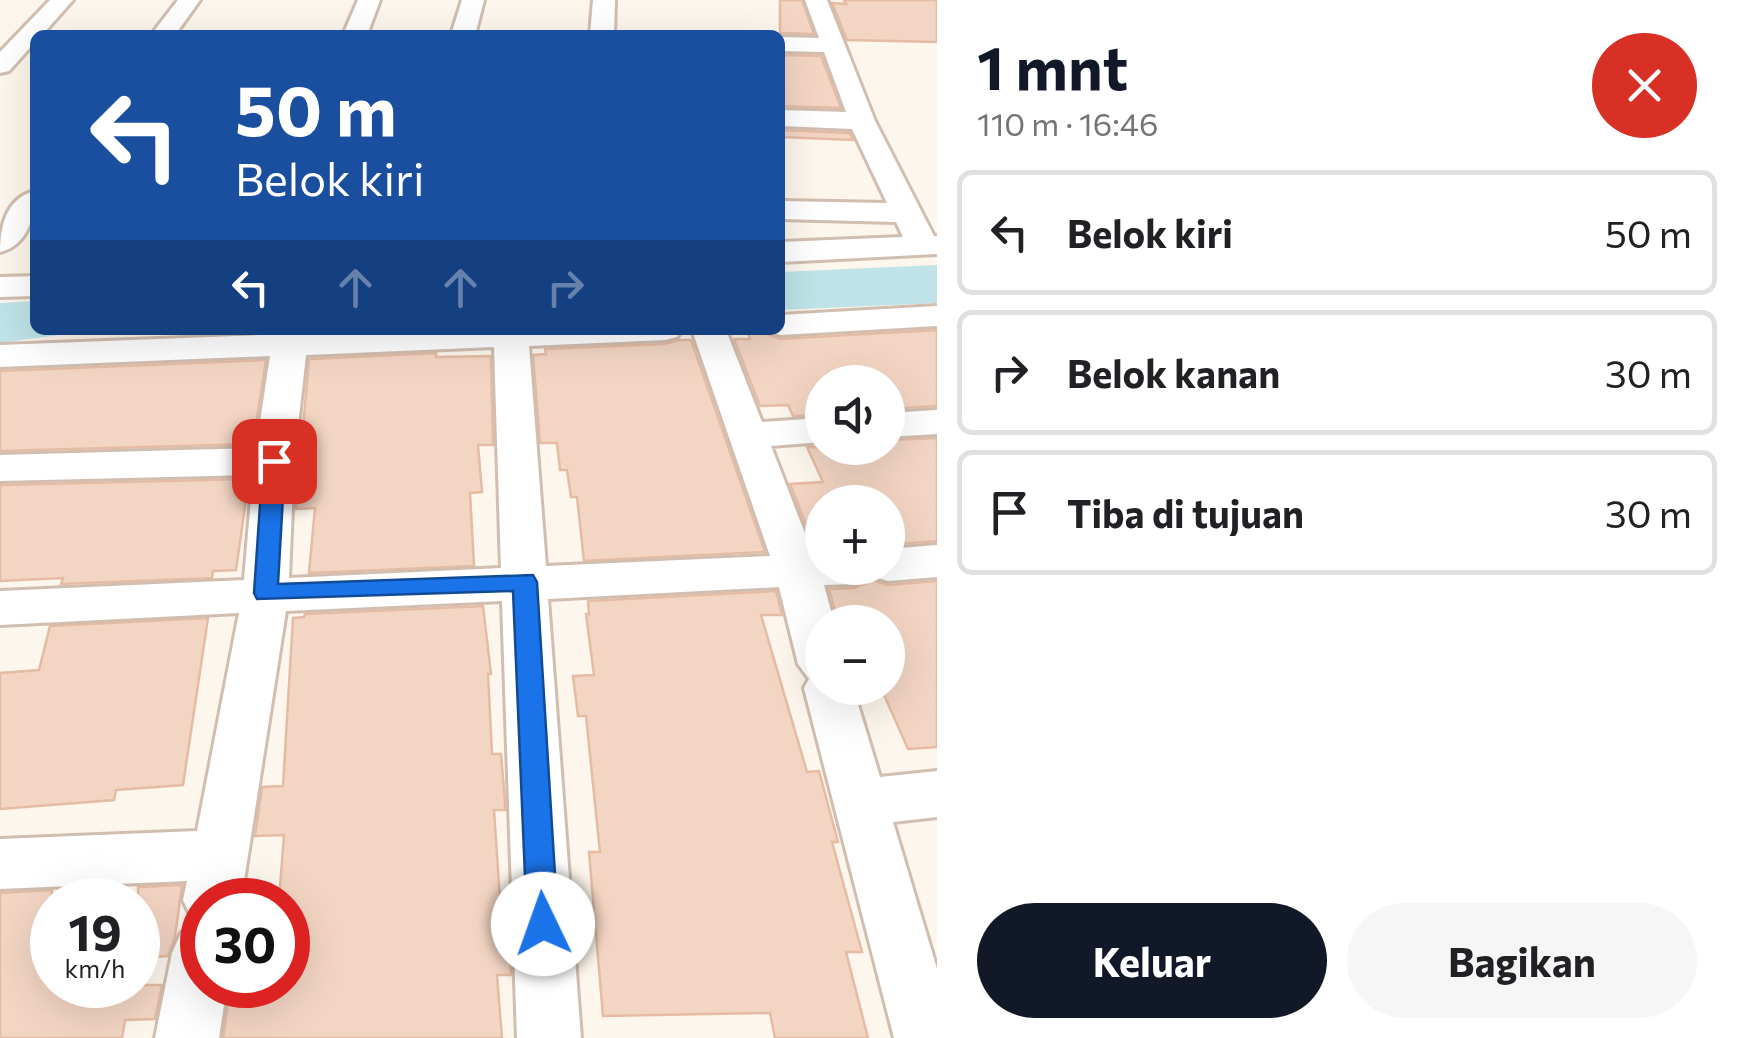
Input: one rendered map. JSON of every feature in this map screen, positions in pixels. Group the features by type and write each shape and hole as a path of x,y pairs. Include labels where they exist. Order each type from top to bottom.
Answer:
{"street":[{"path":"34,30 62,0"},
{"path":"168,30 189,0"},
{"path":"357,30 369,0"},
{"path":"465,30 474,0"},
{"path":"602,30 604,0"},
{"path":"816,0 862,121 930,246"},
{"path":"0,66 30,34"},
{"path":"785,44 833,45"},
{"path":"785,118 862,121"},
{"path":"0,243 30,206"},
{"path":"785,210 909,213"},
{"path":"785,252 930,246"},
{"path":"0,287 30,286"},
{"path":"785,325 937,316"},
{"path":"0,356 538,335"},
{"path":"710,335 798,572 807,605"},
{"path":"512,336 549,1038"},
{"path":"0,864 216,877 266,593 274,461 290,344"},
{"path":"905,424 937,422"},
{"path":"748,435 805,431"},
{"path":"0,468 274,461"},
{"path":"905,564 937,561"},
{"path":"0,608 805,572"},
{"path":"834,705 926,1038"},
{"path":"860,803 937,794"},
{"path":"187,1038 192,1008"}],"building":[{"path":"780,0 802,0 814,34 780,30"},
{"path":"844,0 937,0 937,42 847,40 832,3 846,4"},
{"path":"785,55 821,56 841,108 785,106"},
{"path":"785,130 850,133 853,140 785,137"},
{"path":"937,330 937,406 905,408 905,365 805,365 805,416 793,416 788,405 760,406 734,339 769,335 780,339"},
{"path":"691,340 765,552 584,561 577,497 571,497 567,470 560,470 557,443 540,443 533,355 546,354 545,349 665,344"},
{"path":"436,353 436,357 491,356 493,445 478,445 482,492 470,493 474,566 309,573 315,508 296,509 309,359"},
{"path":"266,360 253,444 0,451 0,371"},
{"path":"937,438 937,541 905,544 905,485 805,485 805,522 790,484 823,482 815,465 905,465 905,439"},
{"path":"249,479 236,570 213,571 212,578 61,584 63,578 0,581 0,485"},
{"path":"937,581 937,747 908,749 889,705 905,705 905,605 833,605 829,589"},
{"path":"776,591 782,615 761,615 807,772 819,771 838,842 832,842 862,952 846,952 868,1038 775,1038 770,1013 603,1016 589,852 600,852 586,716 578,716 573,676 594,675 586,614 588,601"},
{"path":"483,606 491,674 492,754 501,754 505,802 505,810 494,810 502,929 509,929 511,975 497,975 502,1038 223,1038 227,1008 310,1008 310,878 281,878 284,835 255,836 262,787 283,786 293,618 305,614"},
{"path":"208,618 183,785 116,790 114,800 0,809 0,673 39,670 50,626"},
{"path":"180,885 175,937 168,956 160,957 160,886"},
{"path":"30,891 30,1008 157,1008 155,1019 125,1020 122,1038 0,1038 0,893"}],"waterway":[{"path":"785,291 937,284"},
{"path":"0,323 30,321"}],"route":[{"path":"274,461 266,593 524,582 543,924"}]}
